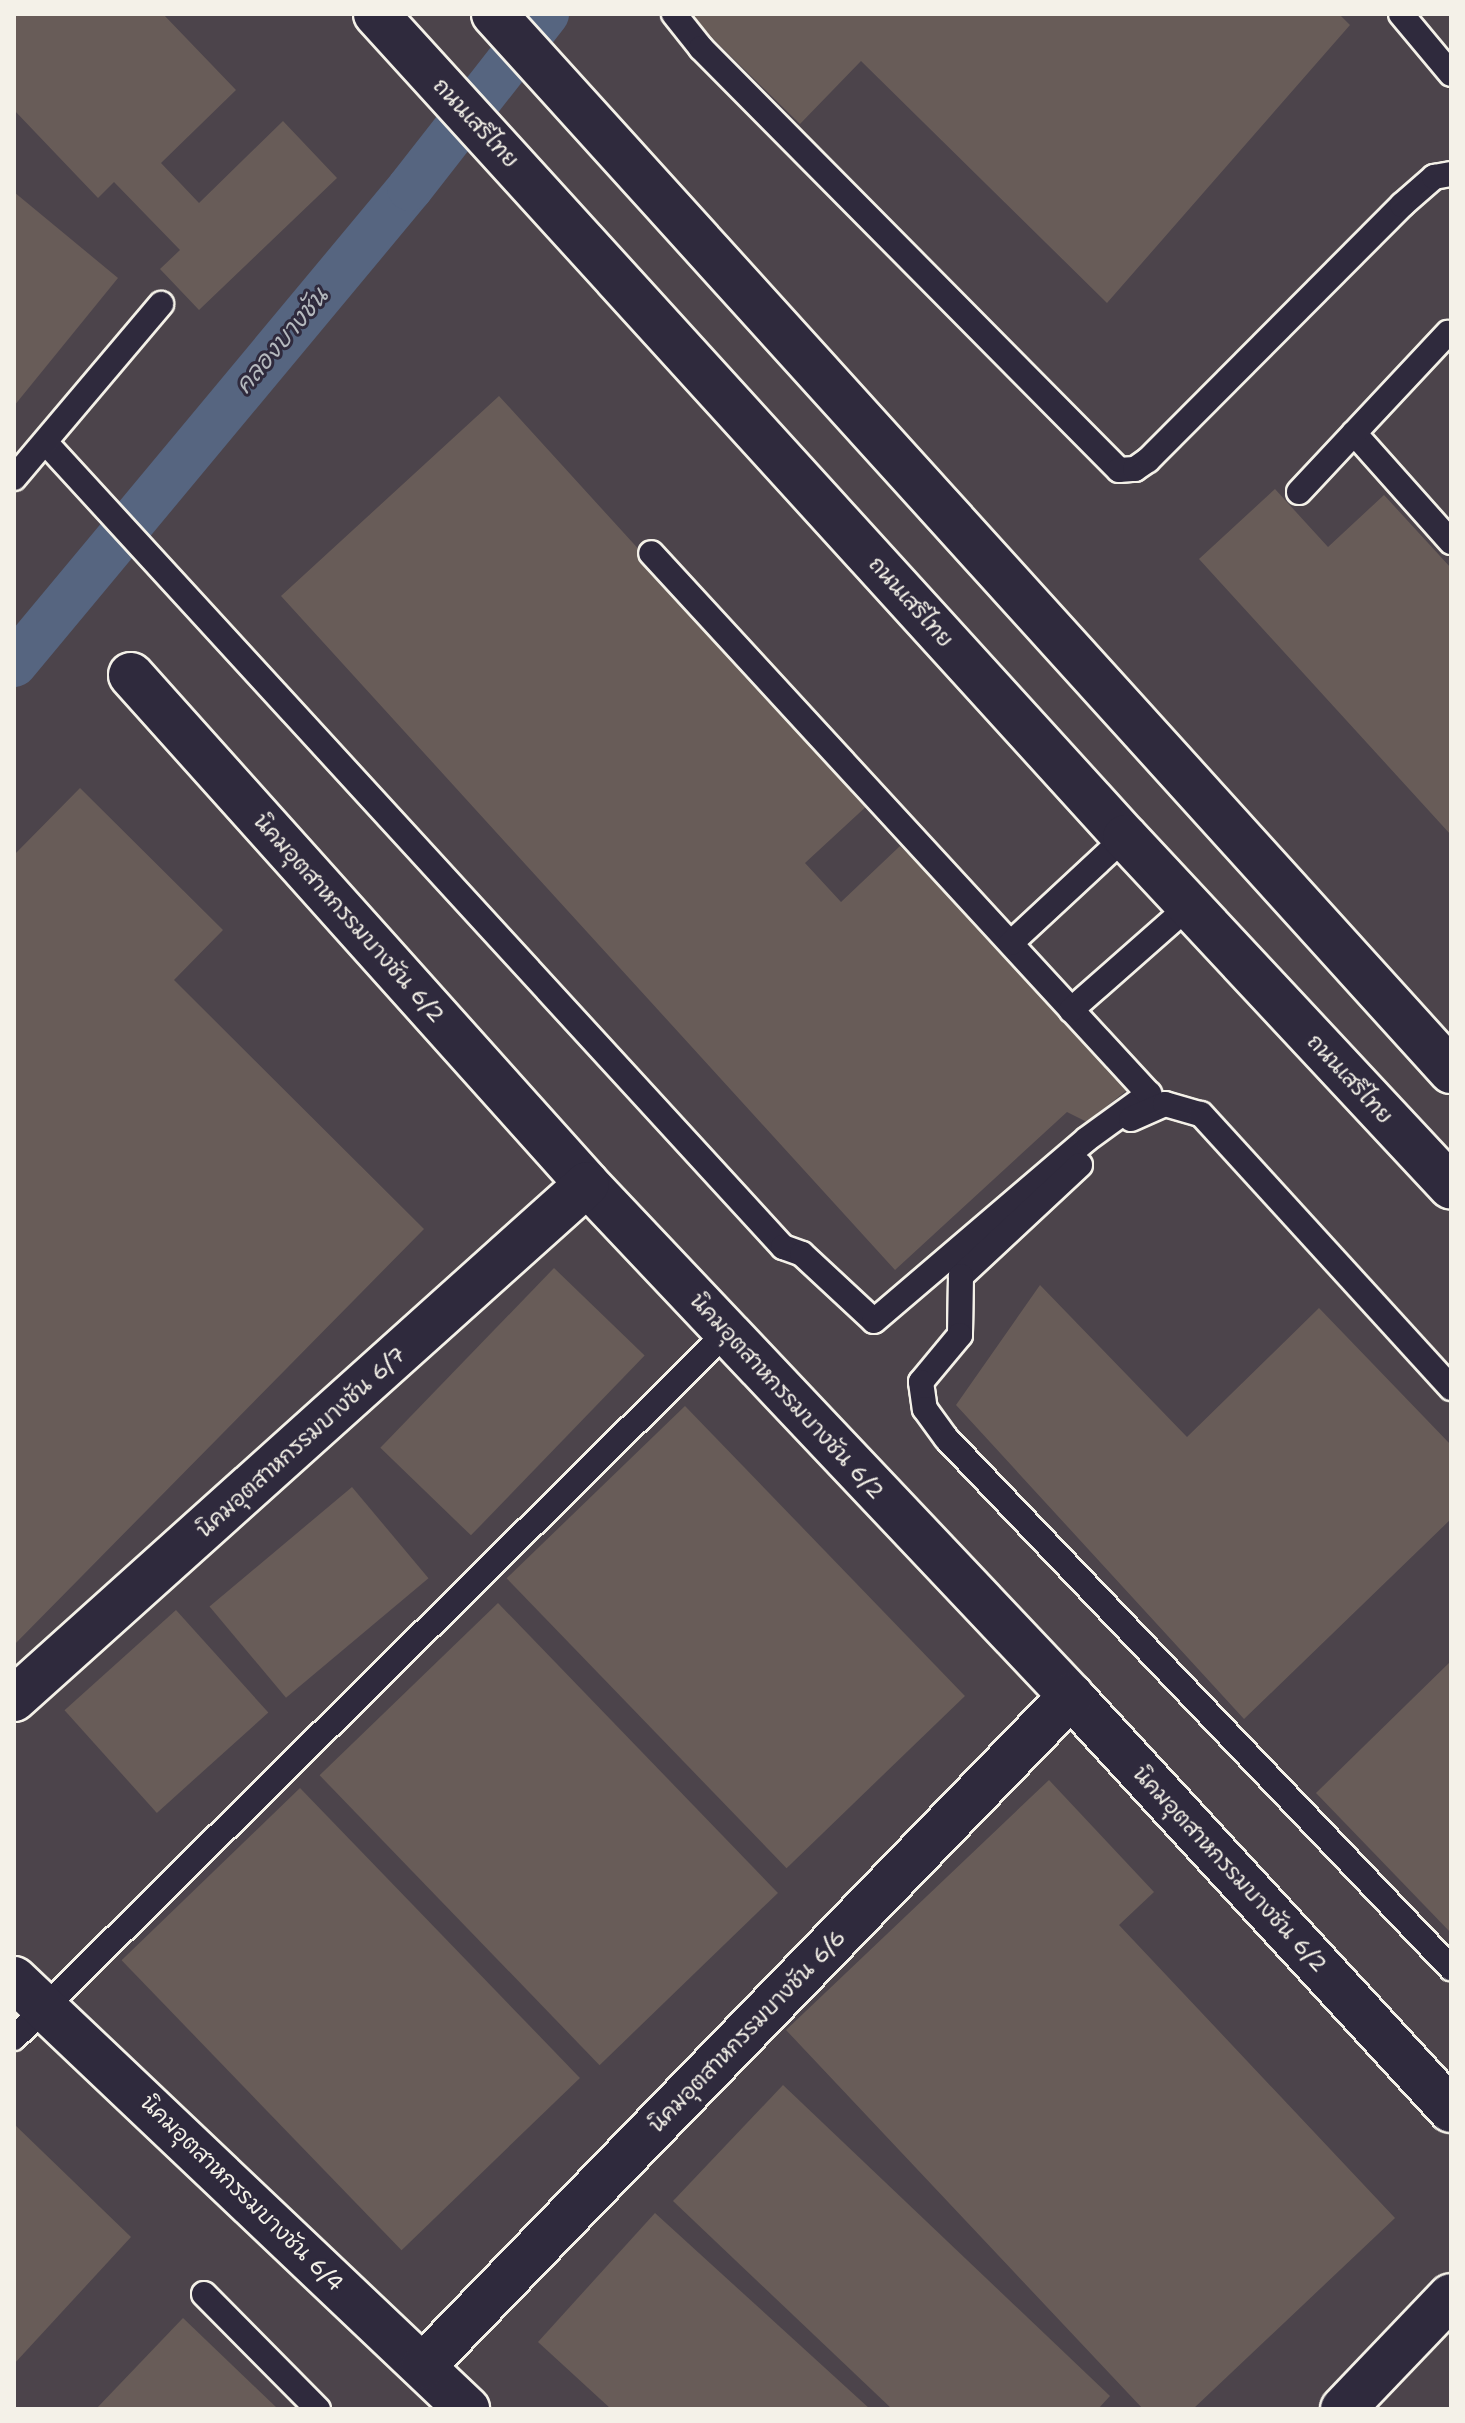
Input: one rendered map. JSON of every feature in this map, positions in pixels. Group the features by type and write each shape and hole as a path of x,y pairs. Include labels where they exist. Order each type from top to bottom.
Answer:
{"street":[{"path":"494,14 1451,1071"},
{"name":"ถนนเสรีไทย","path":"383,22 1125,837 1451,1187"},
{"name":"นิคมอุตสาหกรรมบางชัน 6/2","path":"131,675 587,1184 1071,1696 1451,2110"},
{"name":"นิคมอุตสาหกรรมบางชัน 6/7","path":"14,1699 587,1184"},
{"name":"นิคมอุตสาหกรรมบางชัน 6/6","path":"423,2366 1071,1696"},
{"name":"นิคมอุตสาหกรรมบางชัน 6/4","path":"29,1992 467,2409"},
{"path":"1343,2409 1451,2296"}],"lane":[{"path":"674,14 701,48 1119,470 1135,469 1148,460 1402,205 1434,177 1451,174"},
{"path":"1401,14 1451,74"},
{"path":"14,478 161,304"},
{"path":"1299,492 1448,333"},
{"path":"1354,433 1451,542"},
{"path":"46,443 783,1247 802,1254 874,1321 1087,1139 1149,1094 651,553"},
{"path":"1011,943 1125,837"},
{"path":"1071,1010 1189,906"},
{"path":"1451,1388 1201,1114 1165,1104 1128,1121 961,1276 960,1335 921,1382 925,1409 947,1439 1451,1968"},
{"path":"14,2038 29,1992 727,1332"},
{"path":"204,2294 318,2409"}],"shaded area":[{"path":"14,14 1451,14 1451,2409 14,2409"}],"building":[{"path":"14,14 163,14 236,90 161,163 199,203 283,121 337,178 199,310 160,269 180,250 114,182 98,198 14,110"},
{"path":"688,14 1339,14 1350,25 1107,303 861,61 800,124"},
{"path":"14,192 118,278 14,406"},
{"path":"499,396 870,803 805,863 841,902 900,846 1137,1082 1087,1122 1067,1112 895,1270 281,596"},
{"path":"1275,489 1328,547 1384,495 1451,568 1451,835 1199,559"},
{"path":"80,788 223,930 174,980 424,1229 14,1645 14,855"},
{"path":"554,1268 645,1356 471,1535 380,1448"},
{"path":"1040,1285 1187,1437 1319,1308 1451,1445 1451,1519 1244,1719 956,1405"},
{"path":"685,1406 965,1696 787,1868 507,1578"},
{"path":"352,1487 428,1578 286,1698 210,1607"},
{"path":"498,1603 778,1893 600,2065 320,1775"},
{"path":"176,1610 268,1713 157,1813 65,1710"},
{"path":"1451,1661 1451,1933 1316,1793"},
{"path":"1049,1780 1154,1892 1119,1925 1395,2218 1193,2409 1143,2409 786,2030"},
{"path":"300,1788 580,2078 402,2250 122,1960"},
{"path":"783,2085 1110,2396 1098,2409 892,2409 673,2201"},
{"path":"14,2124 131,2237 14,2364"},
{"path":"655,2213 870,2409 611,2409 538,2342"},
{"path":"183,2318 278,2409 96,2409"}],"waterway":[{"name":"คลองบางชัน","path":"14,664 410,188 546,14"}]}
